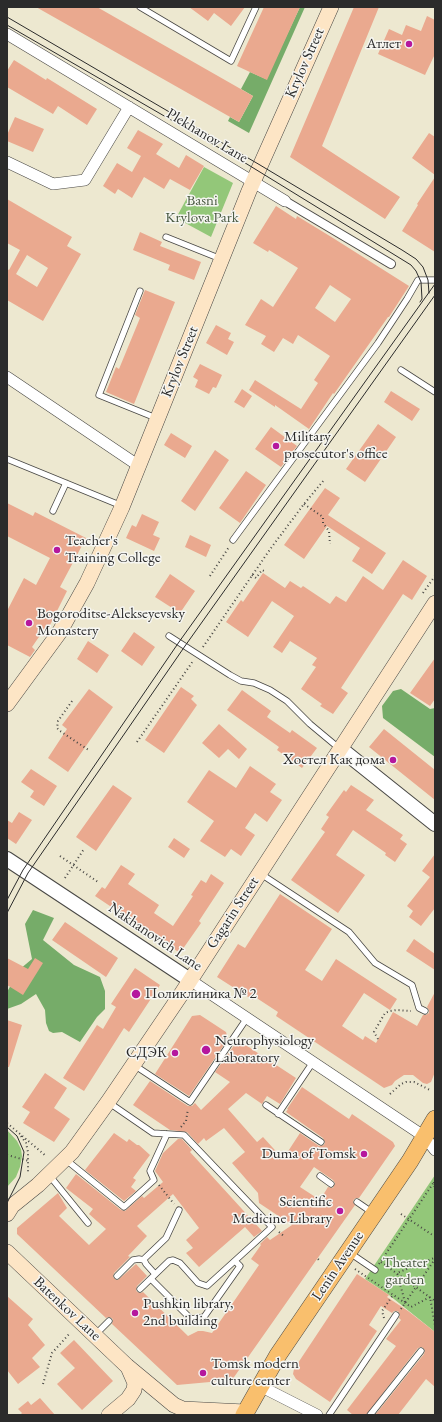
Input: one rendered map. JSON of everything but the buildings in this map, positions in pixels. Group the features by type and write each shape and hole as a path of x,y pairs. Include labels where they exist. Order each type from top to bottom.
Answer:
{"main road":[{"name":"Krylov Street","path":"7,704 59,633 87,583 139,466 253,181 331,7"},
{"name":"Gagarin Street","path":"8,1210 65,1159 80,1142 190,980 435,603"},
{"name":"Lenin Avenue","path":"244,1413 278,1355 374,1214 432,1142 435,1119"},
{"name":"Batenkov Lane","path":"7,1252 128,1366 174,1405 183,1409 208,1413 244,1413"},
{"path":"109,1415 128,1399 134,1390 135,1383 128,1366"},
{"path":"187,1415 208,1413"}],"street":[{"name":"Plekhanov Lane","path":"7,34 391,264"},
{"path":"7,162 53,184 85,180 129,107"},
{"path":"7,377 139,466"},
{"path":"341,749 435,824"},
{"name":"Nakhanovich Lane","path":"7,859 432,1142"},
{"path":"260,1386 317,1415"}],"lane":[{"path":"140,7 231,61 256,7"},
{"path":"166,237 221,259"},
{"path":"233,540 378,343 418,280 435,280"},
{"path":"140,291 99,395 158,418"},
{"path":"401,370 435,392"},
{"path":"7,459 122,507"},
{"path":"53,511 66,483"},
{"path":"169,636 230,675 270,690 287,701 310,724 341,749"},
{"path":"259,873 349,932 375,963 412,985 419,1008 424,1012"},
{"path":"134,1064 190,1102 247,1018"},
{"path":"278,1114 313,1062"},
{"path":"108,1102 153,1133 184,1135 272,1227 206,1286 198,1283 177,1260 173,1260 170,1261 140,1289"},
{"path":"266,1105 321,1142"},
{"path":"65,1159 124,1207 154,1180 150,1171 167,1134"},
{"path":"49,1174 88,1223"},
{"path":"320,1176 330,1184"},
{"path":"357,1202 374,1214"},
{"path":"144,1260 166,1238 179,1210"},
{"path":"348,1252 375,1270"},
{"path":"117,1276 133,1260 139,1259 144,1260 156,1274"},
{"path":"151,1279 191,1319 204,1317 240,1266 235,1261"},
{"path":"329,1415 396,1315"},
{"path":"95,1335 109,1321"},
{"path":"370,1415 421,1351"}],"path":[{"path":"255,572 304,504 324,480"},
{"path":"304,504 323,517 323,523 328,531 330,544"},
{"path":"210,576 233,540"},
{"path":"252,576 256,578 262,570 264,571"},
{"path":"423,593 435,576"},
{"path":"72,701 58,721 57,728 90,751"},
{"path":"65,878 84,849"},
{"path":"60,856 98,882"},
{"path":"378,1039 374,1032 385,1013 397,1010 424,1012"},
{"path":"390,1094 401,1084 406,1082 414,1082 430,1090"},
{"path":"175,1134 186,1121 190,1102"},
{"path":"7,1123 46,1156"},
{"path":"20,1133 26,1143 29,1161 28,1174"},
{"path":"7,1155 29,1161"},
{"path":"154,1180 179,1210"},
{"path":"435,1190 434,1182 380,1262 416,1286 435,1301"},
{"path":"401,1214 434,1236"},
{"path":"397,1273 434,1258"},
{"path":"396,1315 434,1258"},
{"path":"355,1269 411,1307 430,1297"},
{"path":"397,1273 405,1303"},
{"path":"387,1329 382,1311 392,1295"},
{"path":"430,1297 435,1326"},
{"path":"43,1384 52,1352 70,1333"}],"green space":[{"path":"300,7 305,7 249,133 228,121 230,117 239,122 253,96 241,89 250,72 266,79"},
{"name":"Basni Krylova Park","path":"204,167 233,183 211,237 176,218"},
{"path":"401,689 430,709 435,708 435,757 383,718 382,706 393,691"},
{"path":"33,910 54,918 43,940 74,965 100,977 105,991 105,1009 97,1017 80,1042 62,1032 53,1033 49,1031 46,1023 45,1010 36,994 21,1004 7,1009 7,992 20,969 32,959 25,924"},
{"path":"7,1130 17,1141 21,1149 22,1156 16,1177 7,1187"},
{"name":"Theater garden","path":"435,1175 435,1332 389,1295 365,1279"}],"tram line":[{"path":"7,17 260,165 416,259 423,267 428,280 429,293"},
{"path":"7,25 242,161 411,265 416,271 421,282 422,299 420,302"},
{"path":"7,900 23,870 179,642 435,284"},
{"path":"7,913 28,873 185,646 435,295"},
{"path":"7,1127 17,1136 24,1152 20,1177 7,1203"}],"place":[{"name":"Атлет","path":"409,44"},
{"name":"Military prosecutor's office","path":"276,446"},
{"name":"Teacher's Training College","path":"57,550"},
{"name":"Bogoroditse-Alekseyevsky Monastery","path":"29,623"},
{"name":"Хостел Как дома","path":"393,760"},
{"name":"Поликлиника № 2","path":"136,994"},
{"name":"Neurophysiology Laboratory","path":"206,1050"},
{"name":"СДЭК","path":"175,1053"},
{"name":"Duma of Tomsk","path":"364,1154"},
{"name":"Scientific Medicine Library","path":"340,1211"},
{"name":"Pushkin library, 2nd building","path":"135,1313"},
{"name":"Tomsk modern culture center","path":"203,1373"}]}
